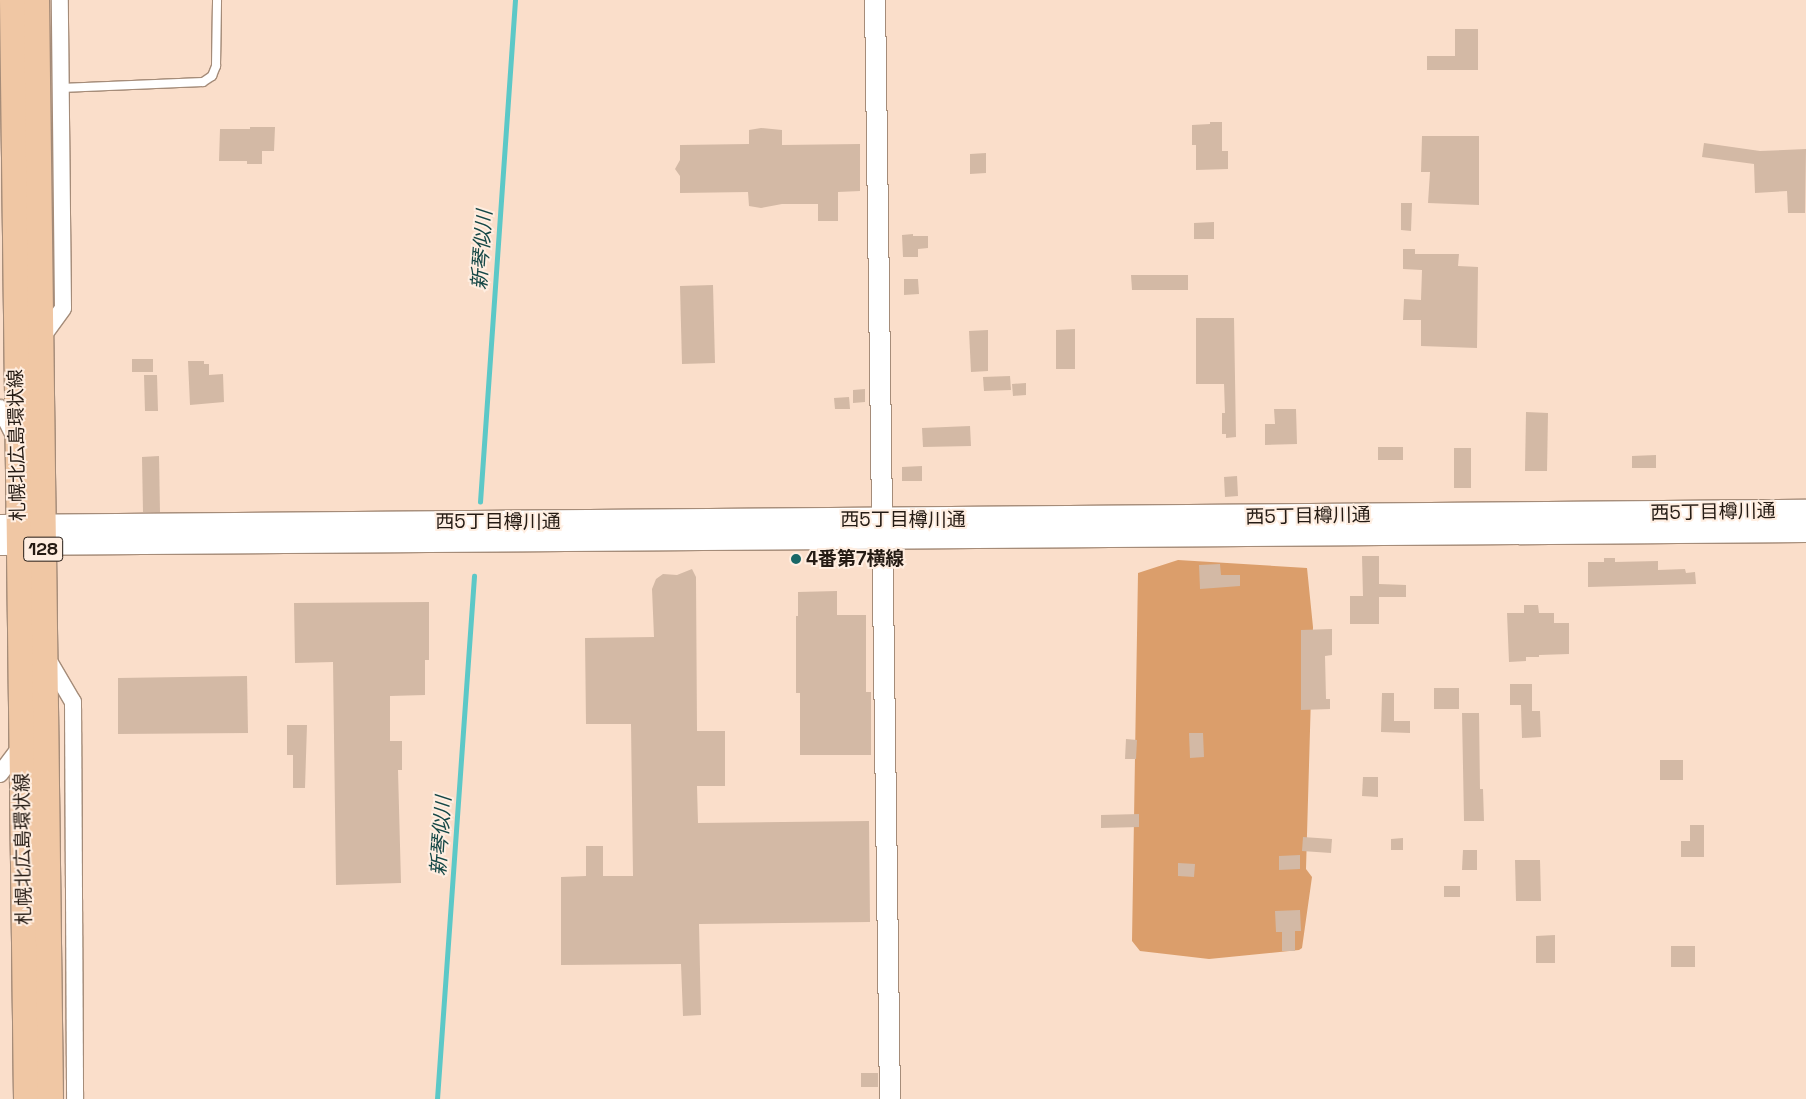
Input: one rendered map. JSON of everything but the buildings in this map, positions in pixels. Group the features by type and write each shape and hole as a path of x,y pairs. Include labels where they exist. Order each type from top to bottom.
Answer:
{"main road":[{"name":"札幌北広島環状線","path":"12,0 26,1099"},
{"name":"札幌北広島環状線","path":"36,0 40,340 20,535 44,652 50,1099"},
{"name":"西5丁目樽川通","path":"882,530 1806,511"},
{"name":"西5丁目樽川通","path":"20,535 882,530 1806,532"}],"street":[{"path":"40,340 63,308 60,0"},
{"path":"875,0 890,1099"},
{"path":"0,408 17,441"},
{"path":"44,652 73,702 75,1099"},
{"path":"0,774 22,745"}],"lane":[{"path":"61,88 202,82 212,76 216,66 216,0"}],"shaded area":[{"path":"1178,560 1307,568 1313,627 1306,869 1312,877 1302,948 1299,950 1209,959 1140,951 1132,941 1138,573"}],"waterway":[{"name":"新琴似川","path":"480,502 515,0"},
{"name":"新琴似川","path":"437,1099 474,576"}],"place":[{"name":"4番第7横線","path":"796,559"}]}
